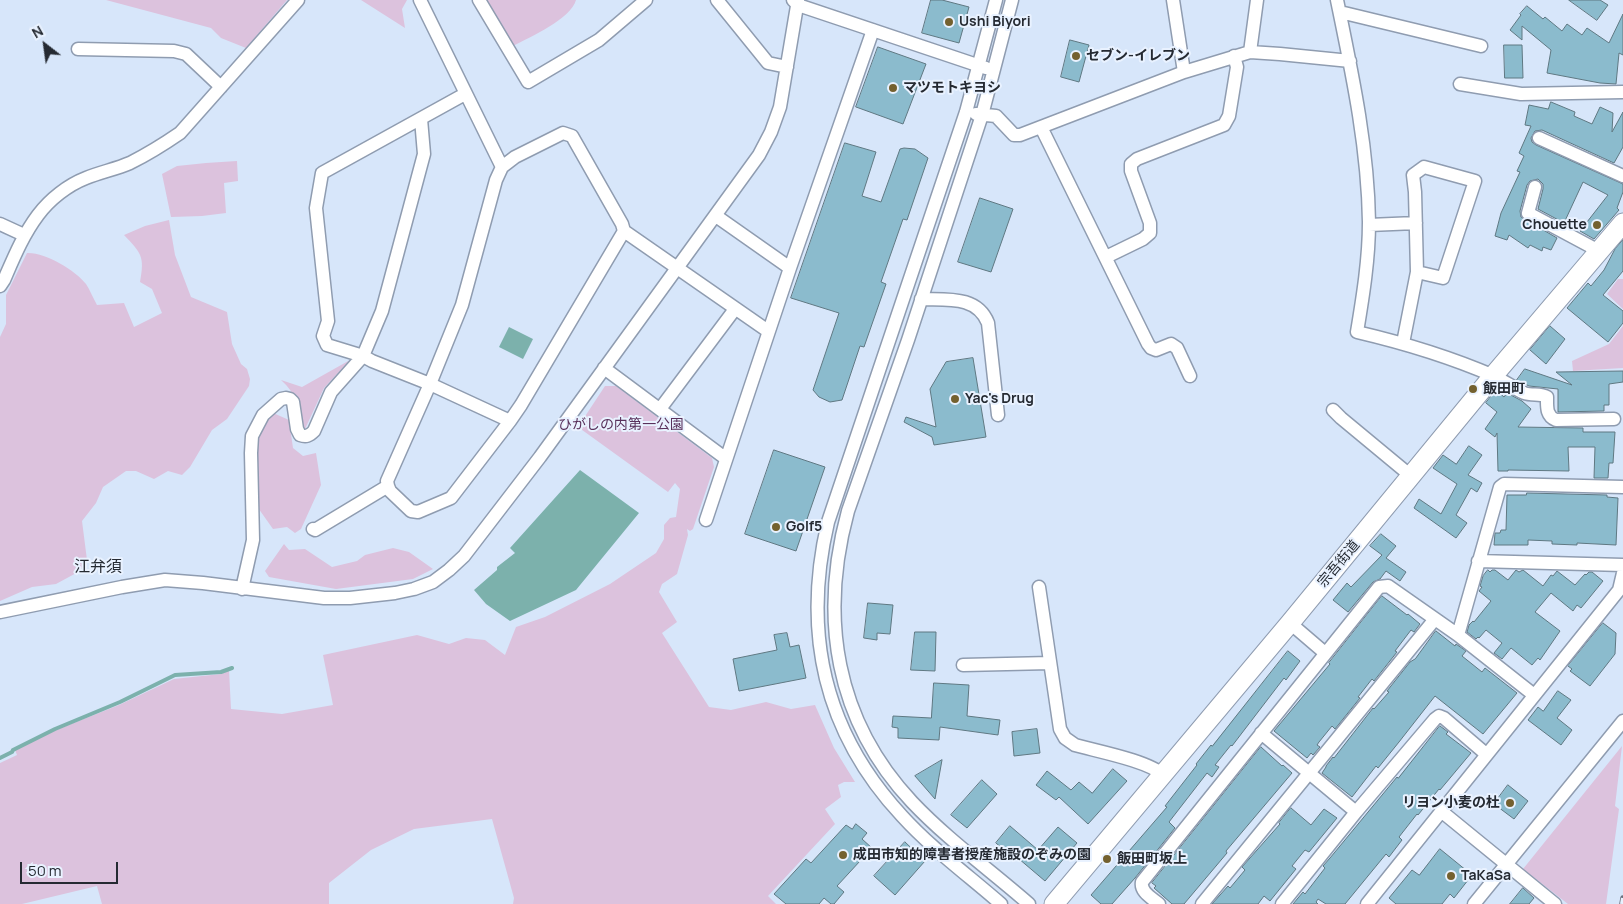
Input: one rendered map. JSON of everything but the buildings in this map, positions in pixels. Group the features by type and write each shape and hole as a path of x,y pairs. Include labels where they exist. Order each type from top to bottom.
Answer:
{"highway":[{"name":"宗吾街道","path":"1054,904 1290,623 1493,376 1623,223"}],"street":[{"path":"0,286 24,235 39,213 53,199 70,186 85,178 129,163 180,133 298,0"},
{"path":"420,0 502,167"},
{"path":"479,0 528,82 600,40 646,0"},
{"path":"717,0 768,63 787,67"},
{"path":"996,0 966,112 828,522 819,565 817,620 827,685 848,739 873,782 903,818 1001,904"},
{"path":"1012,0 982,115 848,511 836,567 834,610 842,676 858,723 890,777 934,823 1029,904"},
{"path":"1173,0 1184,72"},
{"path":"1250,52 1257,0"},
{"path":"0,612 165,580 324,598 350,598 395,593 414,589 432,582 464,556 540,457 716,216 766,143 776,120 787,67 796,2 979,67 995,70"},
{"path":"1481,46 1339,6 1364,147 1369,225 1364,284 1357,332 1403,343 1493,376 1525,394 1544,395 1547,397 1549,415 1556,420 1614,419"},
{"path":"706,520 768,331 873,30"},
{"path":"78,49 174,51 186,54 221,87"},
{"path":"966,112 996,116 1002,120 1014,135 1020,135 1184,72 1250,52 1350,61"},
{"path":"1106,257 1143,239 1150,232 1150,224 1131,171 1131,164 1224,125 1229,116 1237,67 1234,56"},
{"path":"1460,84 1522,94 1623,92"},
{"path":"465,94 322,173 316,208 328,321 323,336 327,345 363,356 510,421"},
{"path":"242,589 253,540 252,436 263,414 281,399 286,398 292,402 297,429 300,435 310,435 314,431 331,392 363,356 382,311 424,154 421,119"},
{"path":"1041,128 1148,344 1156,350 1171,344 1177,348 1190,376"},
{"path":"624,231 510,421 451,498 418,512 411,511 390,491 387,481 430,384 462,305 496,180 502,167 514,158 562,133 572,136 617,215 624,231 768,331"},
{"path":"1539,138 1623,176"},
{"path":"1403,343 1417,272 1413,175 1424,167 1475,181 1443,278 1417,272"},
{"path":"1535,187 1528,213 1600,251"},
{"path":"716,216 790,268"},
{"path":"1369,225 1416,223"},
{"path":"0,224 24,235"},
{"path":"920,299 968,302 982,312 988,323 998,414"},
{"path":"660,410 735,309"},
{"path":"604,368 725,458"},
{"path":"1333,410 1411,476"},
{"path":"1458,634 1500,487 1504,484 1623,487"},
{"path":"313,529 315,530 388,486"},
{"path":"1478,561 1623,565"},
{"path":"1367,904 1619,590 1623,573"},
{"path":"1159,904 1142,890 1142,882 1379,587 1388,586 1458,634 1534,695"},
{"path":"1039,587 1060,730 1065,738 1075,745 1148,765 1163,775"},
{"path":"1202,904 1435,619"},
{"path":"1290,623 1325,653"},
{"path":"963,665 1050,663"},
{"path":"1282,904 1356,812 1439,716 1444,718 1486,754"},
{"path":"1474,904 1623,721"},
{"path":"1261,733 1356,812"},
{"path":"1441,811 1555,904"}],"green space":[{"path":"106,0 287,0 246,48 221,38 211,28"},
{"path":"361,0 407,0 402,9 405,28"},
{"path":"487,0 576,0 573,7 558,21 513,46"},
{"path":"237,161 238,181 224,183 226,213 171,217 162,174 177,166"},
{"path":"169,220 175,255 191,297 227,312 232,344 241,364 247,369 250,379 249,386 227,419 212,430 190,467 182,475 168,471 154,479 136,471 126,471 103,487 96,503 82,521 87,560 80,571 56,584 32,587 0,601 0,337 6,324 6,295 27,253 42,255 75,273 87,286 97,305 124,303 134,327 162,313 152,289 140,282 142,260 138,251 124,235 145,226"},
{"path":"1618,279 1623,279 1623,309 1607,294"},
{"path":"1623,326 1623,368 1573,371 1572,361 1609,344"},
{"path":"350,360 324,388 305,429 294,396 281,380 302,387"},
{"name":"ひがしの内第一公園","path":"605,386 616,386 712,458 714,467 693,529 690,531 687,529 688,535 677,574 662,584 659,592 677,622 662,633 709,707 731,710 766,702 791,709 815,705 834,748 855,782 844,782 838,785 841,797 825,809 835,824 768,896 776,904 513,904 514,898 492,819 414,829 371,850 329,883 329,904 102,904 97,886 22,904 0,904 0,763 17,755 15,750 56,730 119,705 174,679 221,674 229,670 231,709 282,714 333,705 323,655 417,635 449,644 466,638 485,640 505,655 516,627 545,617 610,584 656,553 664,539 664,525 670,518 676,517 680,489 675,483 668,492 578,427"},
{"path":"271,412 289,420 293,448 303,456 316,453 321,485 301,529 295,533 287,527 273,529 256,505 257,435"},
{"path":"284,544 289,550 305,549 332,567 357,561 365,555 393,548 409,552 433,569 413,579 336,589 269,577 265,571"},
{"path":"1622,746 1615,806 1619,809 1606,904 1568,904 1523,869"}],"shaded area":[{"path":"509,327 533,339 523,359 499,347"},
{"path":"580,470 639,513 576,590 510,621 486,604 474,590 497,570 497,567 515,553 510,548"}],"waterway":[{"path":"0,758 55,729 120,702 175,675 221,672 232,668"}],"railway":[{"path":"1622,904 1623,898"}],"place":[{"name":"Ushi Biyori","path":"949,22"},
{"name":"セブン-イレブン","path":"1076,56"},
{"name":"マツモトキヨシ","path":"893,88"},
{"name":"Chouette","path":"1597,225"},
{"name":"飯田町","path":"1473,389"},
{"name":"Yac's Drug","path":"955,399"},
{"name":"Golf5","path":"776,527"},
{"name":"リヨン小麦の杜","path":"1510,803"},
{"name":"成田市知的障害者授産施設のぞみの園","path":"843,855"},
{"name":"飯田町坂上","path":"1107,859"},
{"name":"TaKaSa","path":"1451,876"}],"district":[{"name":"江弁須","path":"98,568"}]}
